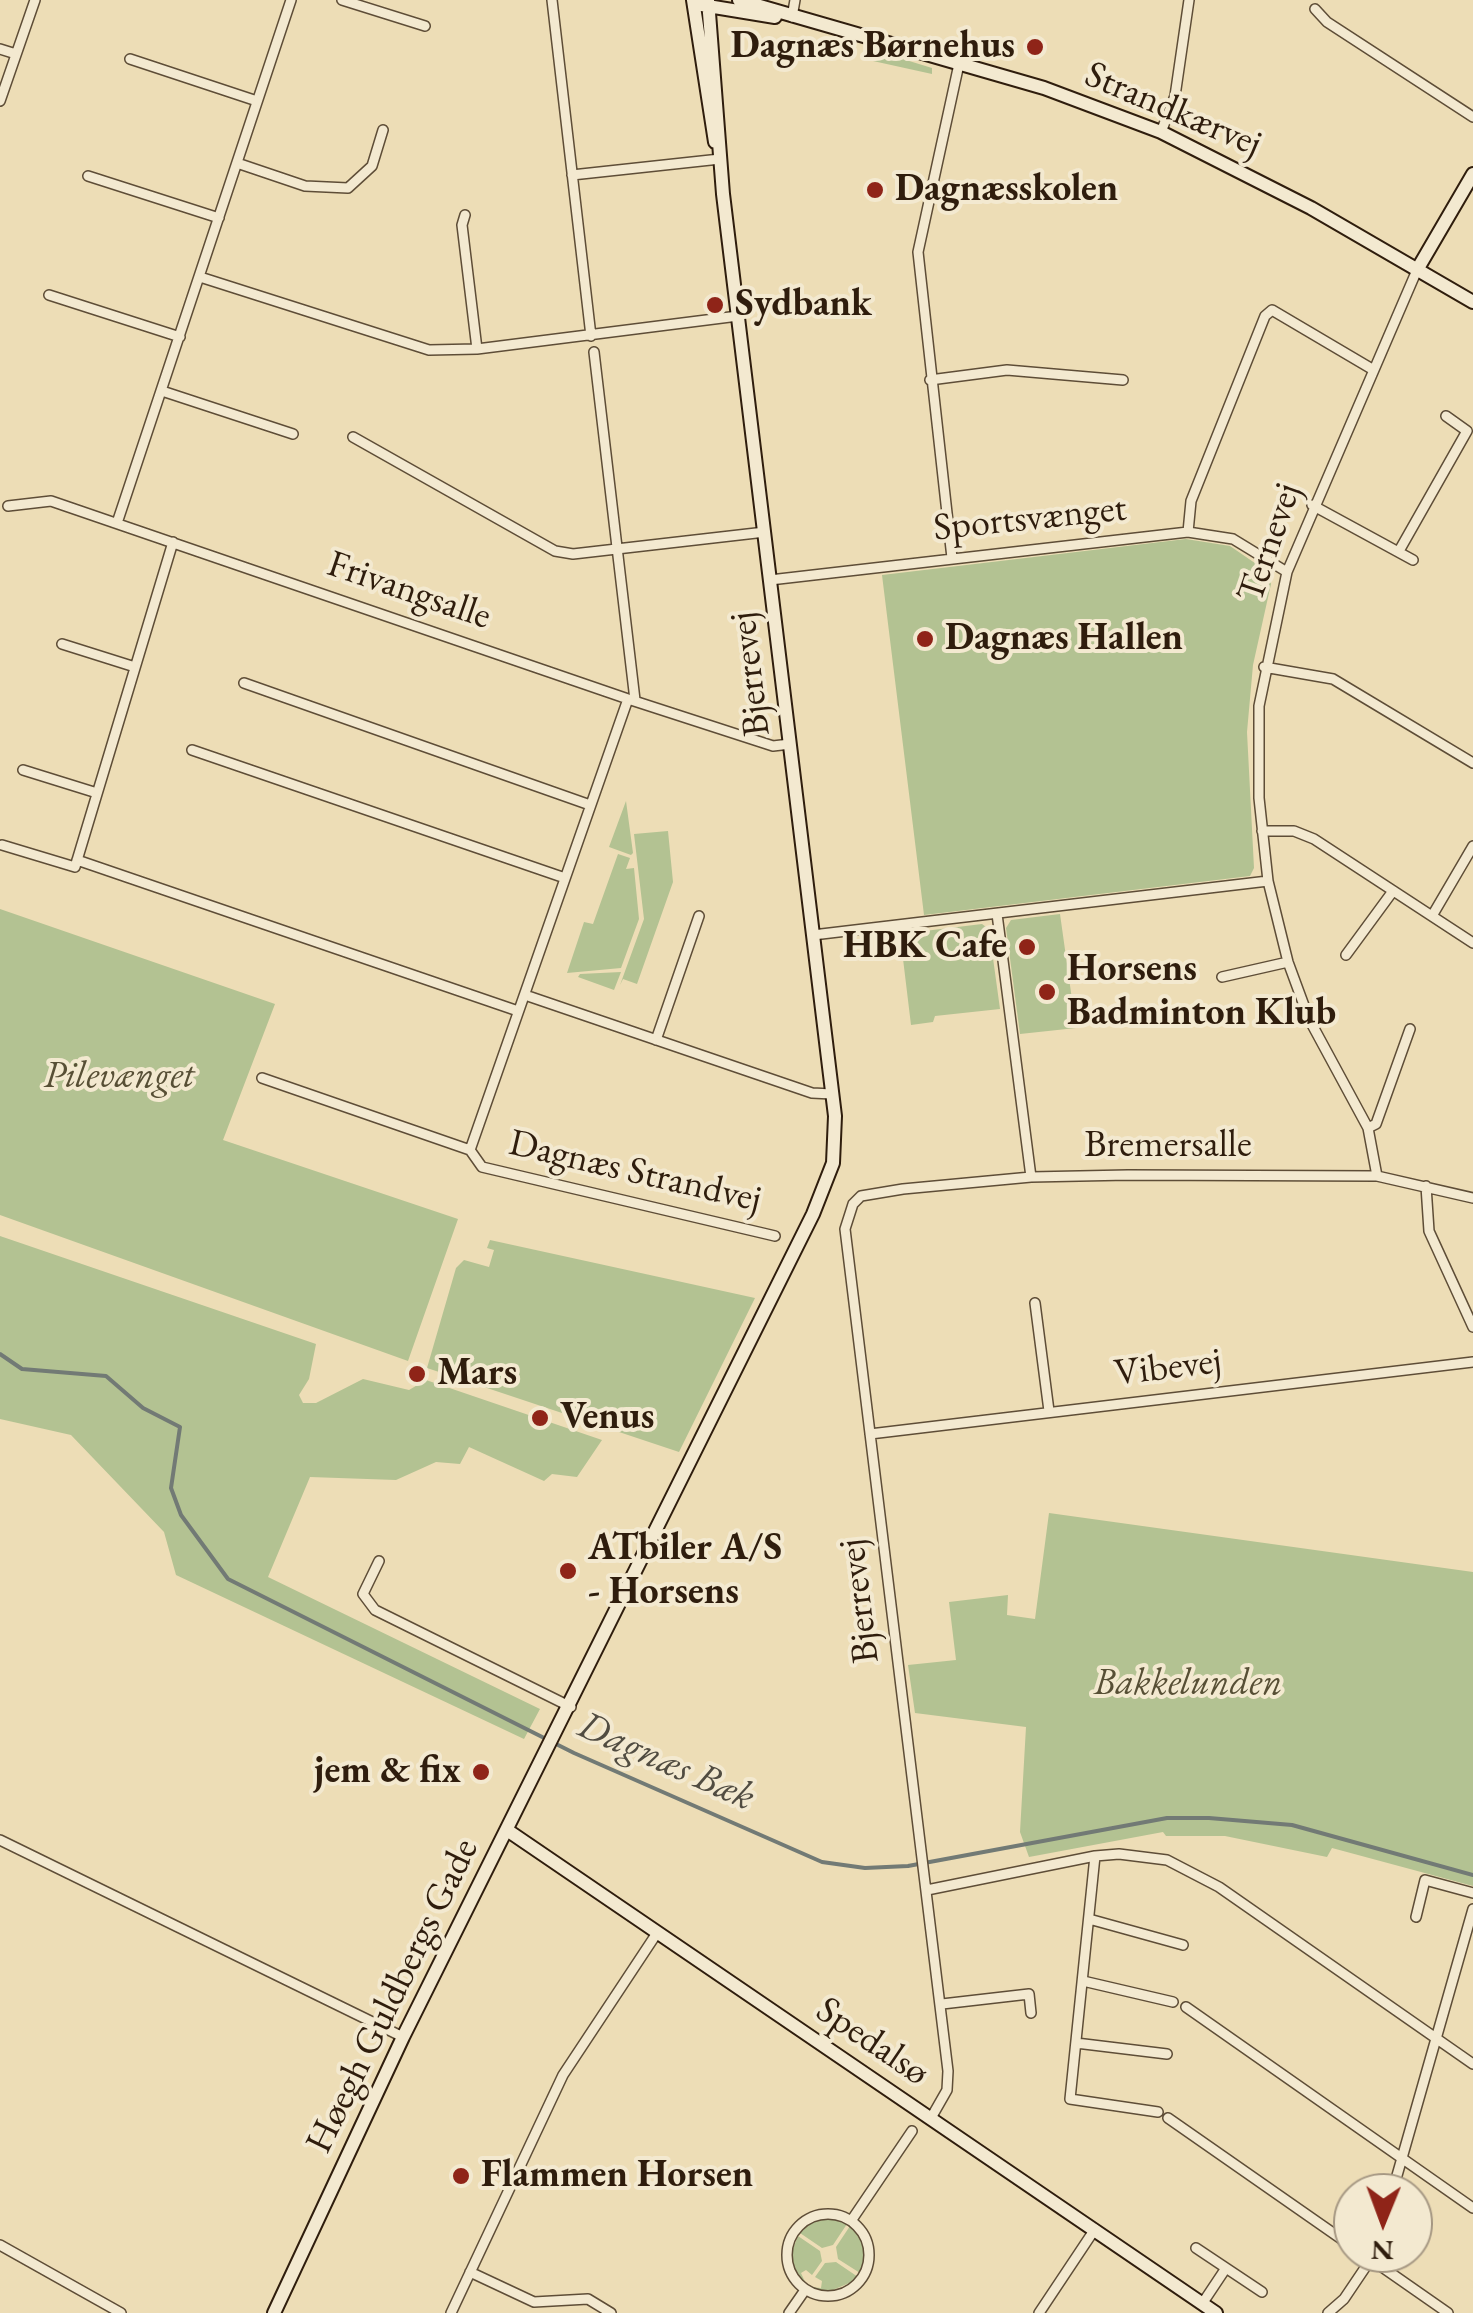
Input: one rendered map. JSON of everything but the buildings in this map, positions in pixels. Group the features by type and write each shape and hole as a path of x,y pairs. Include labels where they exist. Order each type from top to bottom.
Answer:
{"street":[{"path":"0,102 35,0"},
{"path":"117,523 291,0"},
{"path":"342,0 425,26"},
{"path":"552,0 590,336"},
{"name":"Strandkærvej","path":"739,0 1044,88 1161,132 1258,179 1473,302"},
{"path":"792,17 795,0"},
{"path":"1161,132 1175,96 1189,0"},
{"name":"Strandkærvej","path":"698,2 792,17"},
{"name":"Bjerrevej","path":"698,2 832,1094 836,1141 828,1180"},
{"path":"1315,9 1327,22 1473,117"},
{"path":"0,49 16,54"},
{"path":"130,59 258,101"},
{"path":"952,558 918,252 959,64"},
{"path":"237,163 305,186 348,188 372,166 383,130"},
{"path":"572,175 720,159"},
{"name":"Ternevej","path":"1377,1176 1368,1128 1334,1072 1288,962 1268,881 1258,767 1264,667 1287,572 1312,505 1417,270 1473,174"},
{"path":"88,176 219,218"},
{"path":"465,215 462,225 477,349"},
{"path":"200,277 429,350 477,349 738,316"},
{"path":"49,295 180,336"},
{"path":"1188,532 1192,501 1265,316 1272,310 1372,368"},
{"path":"470,1150 631,699 594,352"},
{"path":"930,380 1007,370 1123,380"},
{"path":"162,391 293,434"},
{"path":"1399,552 1467,431 1446,416"},
{"path":"352,438 555,551 617,550 764,532"},
{"name":"Frivangsalle","path":"8,506 51,501 773,746 790,744"},
{"path":"1312,505 1413,560"},
{"name":"Sportsvænget","path":"770,580 1188,532 1233,538 1287,572"},
{"path":"2,845 74,867 173,542"},
{"path":"62,644 135,667"},
{"path":"1264,667 1333,679 1473,763"},
{"path":"244,683 590,805"},
{"path":"192,750 565,878"},
{"path":"23,770 97,793"},
{"path":"1262,831 1294,832 1314,839 1473,944"},
{"path":"1432,916 1473,846"},
{"path":"77,860 518,1011"},
{"path":"813,936 1268,881"},
{"path":"1346,955 1393,891"},
{"path":"997,914 1030,1176"},
{"path":"656,1040 699,916"},
{"path":"1222,977 1288,962"},
{"path":"525,995 812,1094 832,1094"},
{"path":"1368,1128 1376,1124 1410,1029"},
{"name":"Dagnæs Strandvej","path":"262,1078 470,1150 482,1167 776,1236"},
{"name":"Bremersalle","path":"861,1196 1030,1176 1377,1176 1473,1198"},
{"name":"Høegh Guldbergs Gade","path":"274,2313 402,2038 571,1706 828,1180"},
{"path":"1426,1186 1429,1231 1473,1327"},
{"name":"Bjerrevej","path":"861,1196 846,1215 845,1229 949,2082 931,2118"},
{"path":"1035,1304 1049,1412"},
{"name":"Vibevej","path":"870,1434 1473,1362"},
{"path":"379,1561 363,1594 376,1610 571,1706"},
{"name":"Spedalsø","path":"507,1830 1216,2313"},
{"path":"0,1840 402,2038"},
{"path":"1096,1856 1070,2099 1163,2115 1333,2232"},
{"path":"926,1886 1096,1856 1145,1856 1196,1872 1473,2064"},
{"path":"1416,1917 1425,1880 1473,1893"},
{"path":"1398,2173 1473,1909"},
{"path":"1089,1919 1183,1945"},
{"path":"450,2313 563,2076 657,1932"},
{"path":"1082,1981 1173,2002"},
{"path":"942,2004 1029,1994 1031,2013"},
{"path":"1186,2007 1473,2208"},
{"path":"1076,2043 1168,2054"},
{"path":"851,2221 912,2130"},
{"path":"820,2215 851,2221 869,2247 863,2278 836,2296 805,2290 787,2264 794,2232 820,2215"},
{"path":"1039,2313 1096,2229"},
{"path":"0,2245 122,2313"},
{"path":"1196,2248 1262,2292"},
{"path":"1202,2304 1226,2268"},
{"path":"470,2272 534,2302 588,2299 612,2313"},
{"path":"1328,2313 1361,2273"},
{"path":"1395,2273 1448,2313"},
{"path":"789,2313 805,2290"}],"green space":[{"path":"867,48 932,68 932,74 873,61"},
{"path":"1186,539 1230,546 1268,572 1271,584 1253,665 1247,732 1254,868 1250,876 924,915 882,575"},
{"path":"626,801 633,853 631,855 609,847"},
{"path":"668,831 673,882 637,984 623,979 620,985 644,919 634,834"},
{"path":"618,854 630,858 626,869 634,868 639,919 621,968 567,973 584,922 593,924"},
{"name":"Pilevænget","path":"0,909 275,1004 223,1140 458,1219 408,1361 0,1215"},
{"path":"1060,914 1076,1028 1020,1034 1006,928 1011,920"},
{"path":"982,924 989,929 1000,1009 935,1016 933,1022 911,1025 900,934"},
{"path":"621,972 614,990 578,977 580,974"},
{"path":"0,1236 316,1344 309,1379 299,1395 303,1403 316,1403 363,1379 409,1390 426,1380 602,1440 577,1477 552,1474 544,1481 469,1447 460,1464 436,1462 396,1480 310,1477 268,1577 540,1709 524,1739 176,1575 164,1532 71,1435 0,1419"},
{"path":"490,1240 755,1298 679,1452 427,1368 456,1268 464,1260 489,1267 494,1250 487,1248"},
{"name":"Bakkelunden","path":"1049,1513 1473,1572 1473,1886 1332,1848 1327,1857 1225,1836 1166,1836 1163,1832 1029,1857 1020,1832 1026,1727 915,1713 908,1665 956,1660 949,1602 1008,1595 1007,1615 1035,1619"},
{"path":"829,2218 847,2224 833,2245 822,2248 800,2233 813,2221"},
{"path":"850,2226 862,2239 865,2256 860,2273 838,2259 836,2247"},
{"path":"798,2236 820,2251 822,2261 812,2275 806,2270 801,2273 806,2284 795,2270 791,2254"},
{"path":"836,2262 858,2277 828,2292 809,2287 821,2288 822,2281 815,2277 825,2263"}],"waterway":[{"name":"Dagnæs Bæk","path":"0,1354 22,1369 106,1376 143,1408 180,1427 171,1488 181,1515 228,1579 574,1753 822,1862 865,1868 908,1866 1167,1818 1209,1818 1292,1825 1473,1875"}],"place":[{"name":"Dagnæs Børnehus","path":"1035,47"},
{"name":"Dagnæsskolen","path":"875,190"},
{"name":"Sydbank","path":"715,305"},
{"name":"Dagnæs Hallen","path":"925,639"},
{"name":"HBK Cafe","path":"1027,947"},
{"name":"Horsens Badminton Klub","path":"1047,992"},
{"name":"Mars","path":"417,1374"},
{"name":"Venus","path":"540,1418"},
{"name":"ATbiler A/S - Horsens","path":"568,1571"},
{"name":"jem & fix","path":"481,1772"},
{"name":"Flammen Horsen","path":"461,2176"}]}
